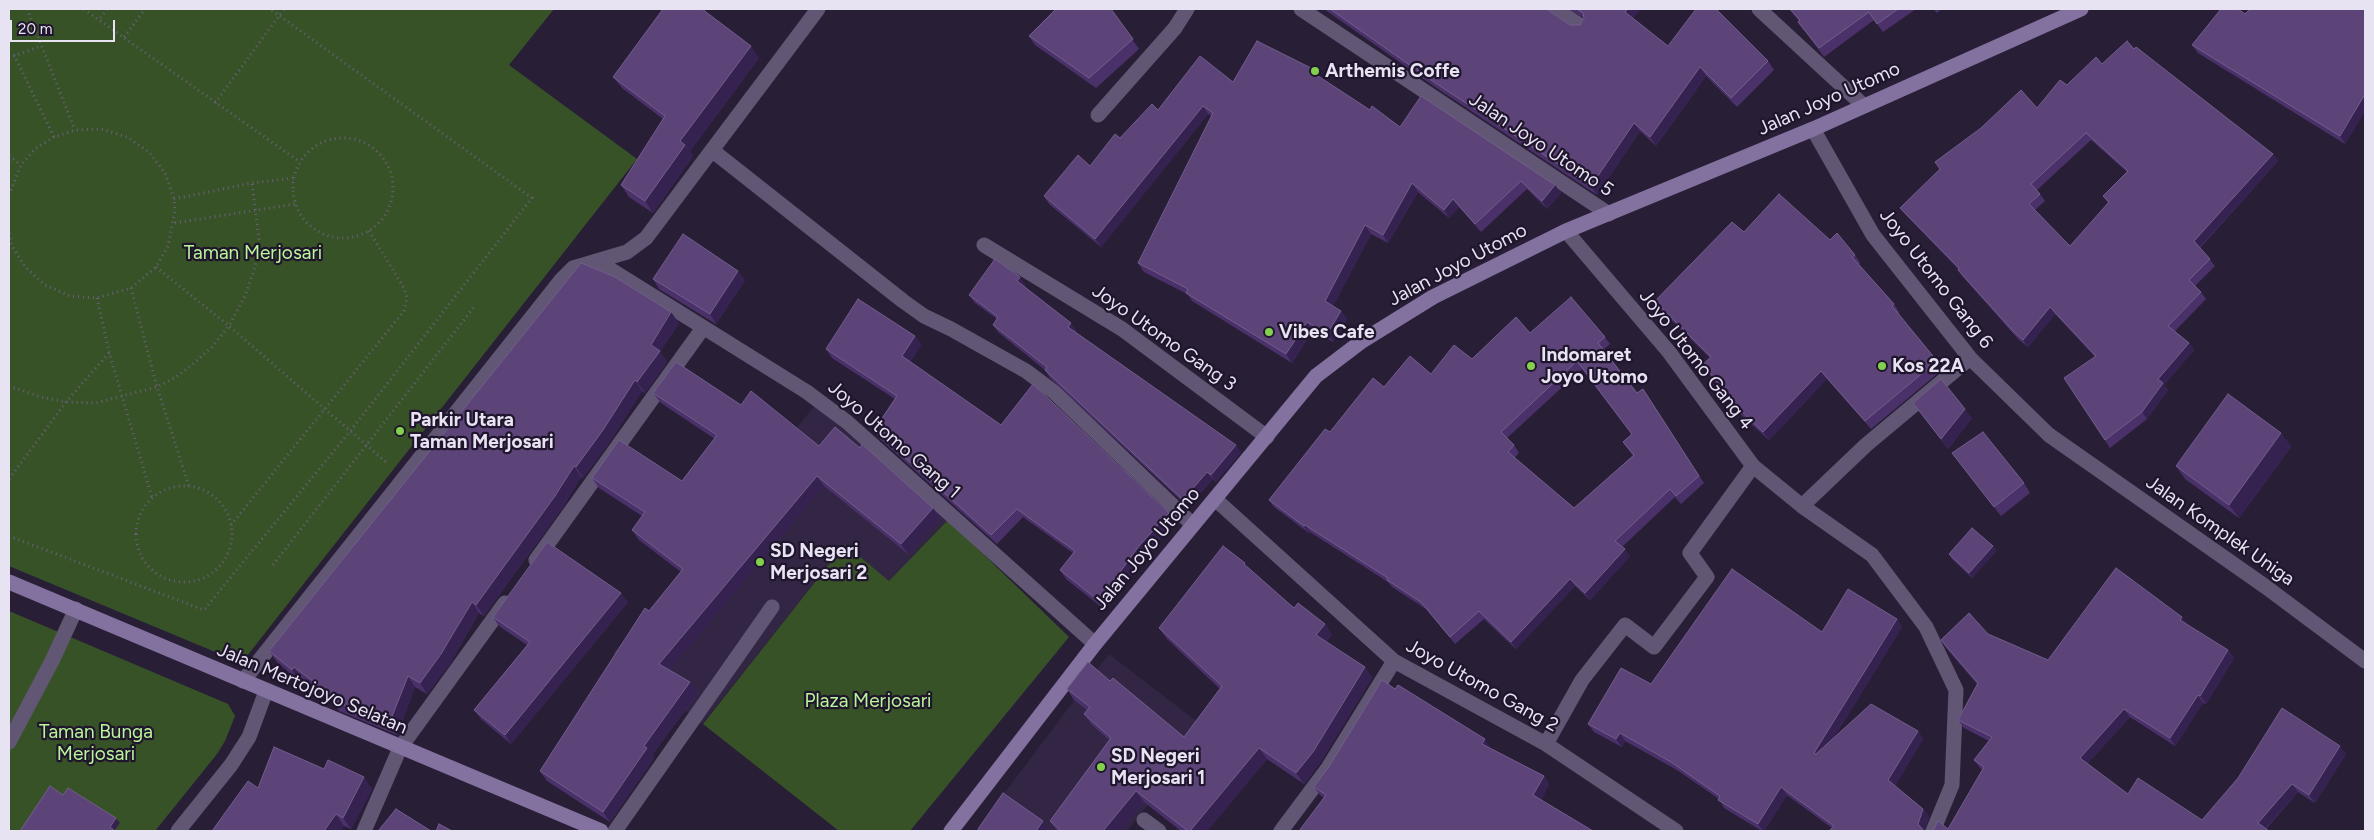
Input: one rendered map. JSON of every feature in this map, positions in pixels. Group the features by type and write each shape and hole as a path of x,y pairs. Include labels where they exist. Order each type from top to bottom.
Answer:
{"main road":[{"name":"Jalan Joyo Utomo","path":"951,831 1095,644 1316,376 1362,341 1433,297 1566,231 1813,129 2081,9"},
{"name":"Jalan Mertojoyo Selatan","path":"9,582 601,831"}],"street":[{"path":"243,681 562,279 573,268 627,252 646,238 818,9"},
{"path":"1098,115 1175,28 1188,9"},
{"name":"Jalan Joyo Utomo 5","path":"1302,9 1609,214"},
{"path":"1555,9 1581,26"},
{"path":"1759,9 1864,106"},
{"name":"Joyo Utomo Gang 6","path":"1813,129 1873,235 1970,358 2049,435"},
{"path":"713,151 924,316 952,329 1026,371 1054,392 1194,525"},
{"name":"Joyo Utomo Gang 4","path":"1566,231 1668,352 1753,466 1802,506 1872,555 1926,627 1956,690 1952,785 1933,831"},
{"name":"Joyo Utomo Gang 3","path":"984,245 1122,328 1267,437"},
{"name":"Joyo Utomo Gang 1","path":"597,261 807,392 847,422 1095,644"},
{"path":"528,570 703,328"},
{"path":"1802,506 1866,444 1970,358"},
{"name":"Jalan Komplek Uniga","path":"2049,435 2266,587 2365,661"},
{"path":"1546,744 1582,680 1625,626 1654,647 1707,577 1690,553 1753,466"},
{"name":"Joyo Utomo Gang 2","path":"1215,499 1394,661 1546,744 1676,831"},
{"path":"364,831 400,748 510,594"},
{"path":"615,831 772,608"},
{"path":"9,742 52,661 76,609"},
{"path":"1281,831 1328,768 1394,661"},
{"path":"178,831 231,764 249,737 266,691"},
{"path":"1144,820 1159,831"}],"path":[{"path":"27,9 75,130"},
{"path":"84,9 300,162"},
{"path":"99,20 107,9"},
{"path":"124,38 145,9"},
{"path":"9,536 204,610 351,430 532,198 270,9"},
{"path":"215,103 284,9"},
{"path":"9,58 41,46"},
{"path":"14,55 54,136"},
{"path":"9,195 21,165 36,149 54,136 75,130 101,129 127,136 149,152 165,173 174,198 174,223 168,246 156,267 131,288 97,298 70,296 45,286 25,267 12,244 9,231"},
{"path":"345,138 360,141 374,149 385,161 391,175 392,191 389,207 381,220 369,231 355,237 341,238 326,235 312,228 302,217 295,204 294,178 300,162 315,146 329,140 345,138"},
{"path":"9,156 21,165"},
{"path":"174,198 252,183 294,178"},
{"path":"9,386 41,397 66,402 96,403 157,387 176,377 193,364 212,347 229,326 245,296 255,267 259,239 252,183"},
{"path":"174,223 295,204"},
{"path":"231,524 404,311 407,298 404,288 369,231"},
{"path":"156,267 326,408 405,479"},
{"path":"131,288 157,387 189,486"},
{"path":"97,298 109,352 152,497"},
{"path":"273,565 474,307"},
{"path":"9,479 66,402 109,352"},
{"path":"176,486 189,486 204,490 216,498 226,510 231,524 231,540 226,555 218,568 206,577 191,582 175,582 160,577 148,567 140,554 136,539 137,524 142,509 152,497 176,486"}],"shaded area":[{"name":"SD Negeri Merjosari 2","path":"815,405 948,520 889,581 845,544 702,724 613,653 662,597"},
{"name":"SD Negeri Merjosari 1","path":"1109,654 1208,730 1127,831 976,831"}],"green space":[{"name":"Taman Merjosari","path":"9,9 554,9 509,65 637,159 247,656 237,659 225,656 9,566"},
{"name":"Plaza Merjosari","path":"948,520 1069,637 910,831 839,831 703,724 845,544 889,581"},
{"name":"Taman Bunga Merjosari","path":"9,611 228,704 235,716 225,741 217,754 155,831 9,831"}],"building":[{"path":"663,9 702,9 751,46 680,141 685,145 645,201 621,185 665,116 613,77"},
{"path":"1056,9 1111,9 1133,39 1089,78 1029,36"},
{"path":"1330,9 1546,9 1570,25 1580,25 1584,18 1583,13 1577,9 1628,9 1625,12 1668,46 1696,9 1716,9 1768,61 1731,98 1700,67 1650,137 1634,123 1591,186 1431,80"},
{"path":"1790,9 1898,9 1877,24 1869,12 1819,48"},
{"path":"2221,9 2238,9 2245,14 2250,9 2365,9 2365,94 2340,136 2192,45"},
{"path":"1257,41 1313,69 1312,72 1370,110 1372,106 1400,127 1421,96 1555,185 1542,201 1521,181 1475,224 1453,199 1444,210 1412,183 1383,235 1365,225 1325,301 1341,311 1327,334 1307,322 1286,354 1186,293 1188,289 1138,263 1213,113 1203,106 1095,239 1044,196 1078,155 1090,166 1115,134 1120,138 1152,104 1158,110 1200,56 1233,82"},
{"path":"2127,41 2134,49 2136,47 2273,154 2194,241 2210,259 2189,280 2201,292 2168,326 2189,343 2158,379 2163,383 2142,412 2105,440 2064,378 2096,356 2050,307 2023,340 1958,270 1959,268 1900,208 1940,169 1935,162 1981,128 2021,90 2037,108 2060,80 2067,85 2096,57 2102,64","holes":["2086,133 2128,171 2103,196 2109,202 2070,246 2029,204 2040,194 2031,184"]},
{"path":"1779,194 1830,240 1837,233 1855,255 1852,257 1894,304 1892,306 1937,361 1865,421 1821,371 1763,432 1733,403 1703,364 1711,357 1655,301 1732,222 1744,232"},
{"path":"683,234 738,271 710,314 653,279"},
{"path":"995,259 1020,277 1017,281 1071,323 1068,327 1236,445 1211,475 1207,472 1183,500 1045,370 1047,367 993,325 998,317 969,295"},
{"path":"581,263 615,277 671,312 651,345 660,351 637,382 635,380 603,430 576,467 574,466 555,496 476,605 472,602 441,654 420,683 408,676 389,724 332,700 333,696 294,667 292,670 269,651"},
{"path":"1571,297 1605,337 1598,343 1637,393 1643,389 1699,476 1676,496 1670,489 1615,541 1625,549 1585,593 1570,579 1511,642 1479,611 1450,637 1421,602 1387,580 1388,578 1304,526 1269,500 1325,429 1330,432 1373,378 1384,387 1410,356 1431,374 1454,345 1472,359 1516,317 1530,333","holes":["1577,361 1632,434 1623,442 1634,455 1574,508 1508,452 1514,445 1501,432"]},
{"path":"858,299 915,336 902,356 1001,425 1033,384 1169,513 1139,546 1099,601 1060,570 1075,551 1017,509 991,535 874,430 897,396 826,349"},
{"path":"676,362 741,405 751,391 819,446 835,427 860,448 862,444 933,508 901,544 817,476 659,664 690,682 644,746 647,748 603,812 540,771 645,608 649,611 683,569 632,530 645,512 592,478 619,440 682,481 717,435 653,393"},
{"path":"1941,379 1965,409 1941,439 1913,403"},
{"path":"2228,394 2281,433 2229,505 2176,466"},
{"path":"1983,432 2024,483 1994,507 1952,453"},
{"path":"1972,528 1993,546 1969,573 1949,554"},
{"path":"547,542 621,593 505,735 474,710 530,642 493,617"},
{"path":"1223,546 1245,563 1294,608 1298,603 1325,624 1316,635 1365,667 1313,752 1296,773 1259,748 1190,831 1136,791 1103,831 1061,831 1050,821 1111,738 1084,714 1090,707 1067,689 1088,662 1110,681 1113,678 1184,737 1222,686 1159,628"},
{"path":"2116,568 2182,617 2180,620 2228,650 2200,696 2198,695 2170,738 2124,709 2080,758 2128,794 2138,778 2202,820 2238,778 2282,708 2340,746 2309,795 2292,784 2258,823 2269,831 1933,831 1938,821 1948,829 1984,767 1974,760 1992,737 1958,720 1978,683 1941,640 1969,613 1988,634 2048,660"},
{"path":"1732,569 1822,632 1848,589 1897,619 1814,753 1816,754 1871,704 1918,731 1888,780 1923,809 1918,824 1924,831 1829,831 1834,826 1781,787 1758,824 1718,800 1720,796 1671,762 1620,733 1616,739 1588,724 1621,668 1651,684"},
{"path":"1382,680 1395,689 1398,685 1485,739 1482,744 1544,776 1533,795 1593,831 1299,831 1326,795 1314,787 1330,765"},
{"path":"274,747 324,769 328,760 364,777 343,818 336,814 324,831 212,831 248,781 258,788"},
{"path":"50,786 63,795 68,788 116,818 110,827 115,831 20,831"},
{"path":"1003,793 1043,821 1036,831 981,831 978,829"},
{"path":"396,809 431,831 378,831"},
{"path":"439,824 452,831 436,831"}],"place":[{"name":"Arthemis Coffe","path":"1315,71"},
{"name":"Vibes Cafe","path":"1269,332"},
{"name":"Indomaret Joyo Utomo","path":"1531,366"},
{"name":"Kos 22A","path":"1882,366"},
{"name":"Parkir Utara Taman Merjosari","path":"400,431"},
{"name":"SD Negeri Merjosari 2","path":"760,562"},
{"name":"SD Negeri Merjosari 1","path":"1101,767"}]}
